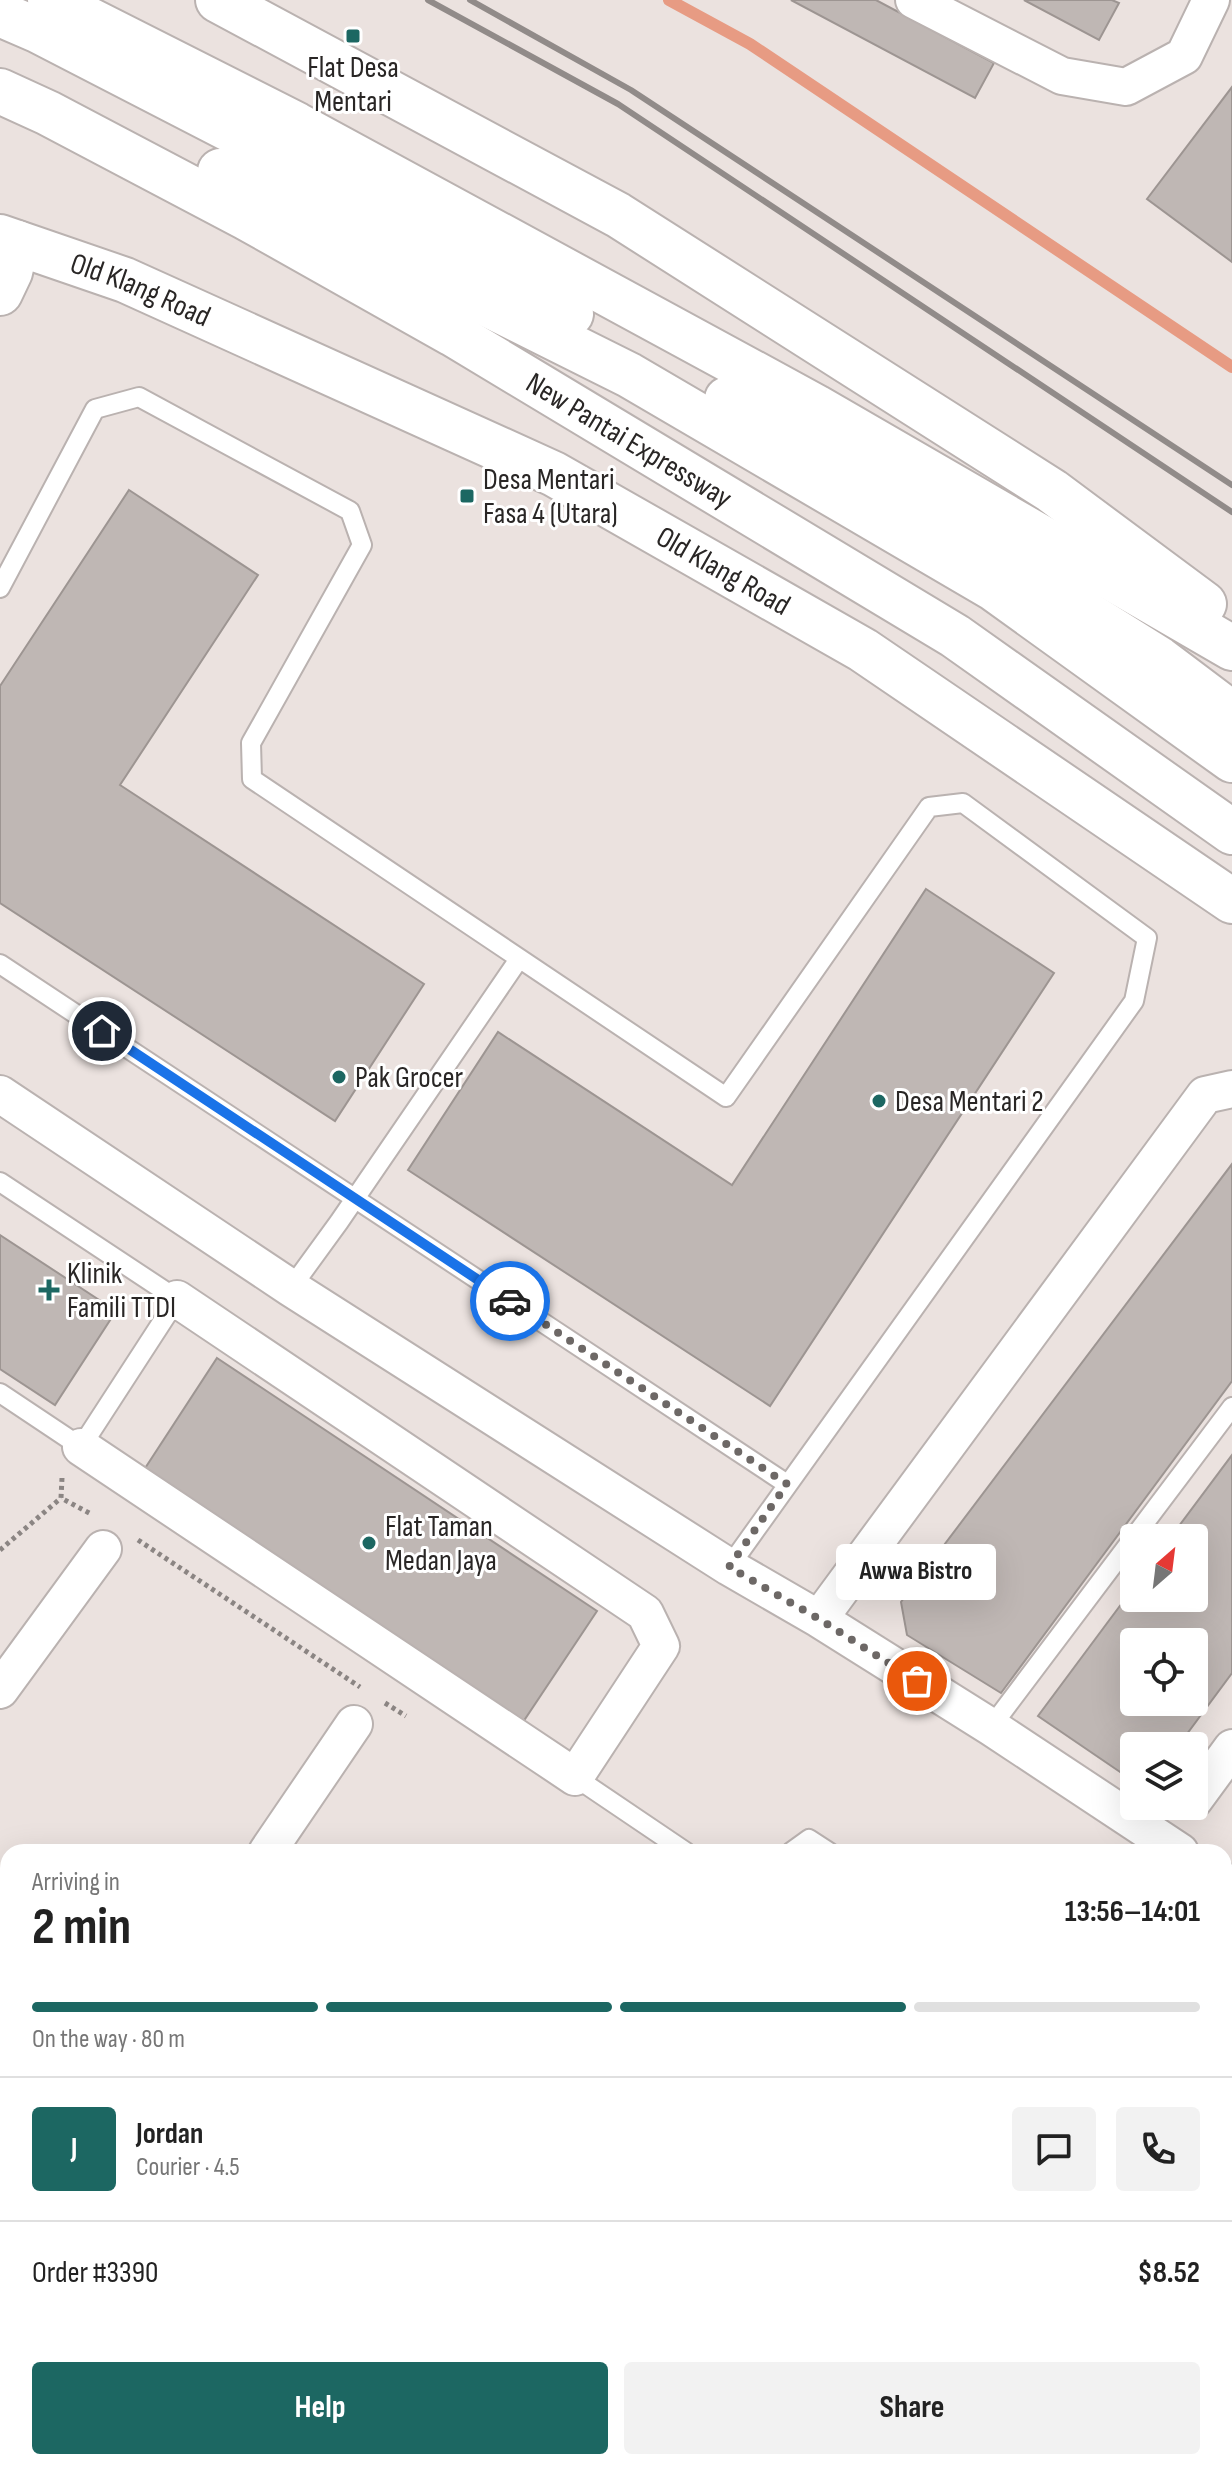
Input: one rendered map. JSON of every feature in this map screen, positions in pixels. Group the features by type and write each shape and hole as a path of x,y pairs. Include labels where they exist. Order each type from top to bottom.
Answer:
{"main road":[{"path":"50,0 297,125 816,407 1232,648"},
{"path":"218,0 618,215 1052,491 1232,625"},
{"path":"0,14 256,143 849,465 1159,659 1232,714"},
{"path":"0,63 629,375 993,588 1232,760"},
{"name":"New Pantai Expressway","path":"0,91 247,218 453,334 955,636 1232,832"},
{"path":"0,293 10,272 6,231"},
{"name":"Old Klang Road","path":"6,231 125,280 554,474 863,650 1232,901"}],"street":[{"path":"914,0 1062,76 1126,87 1184,56 1211,0"},
{"path":"819,1619 1205,1095 1232,1089"},
{"path":"0,1094 291,1288 729,1567 819,1619 991,1727 1169,1844"},
{"path":"81,1447 575,1777 661,1646 645,1613 177,1299"},
{"path":"0,1690 112,1535"},
{"path":"272,1844 363,1709"},
{"path":"1208,1781 1232,1748"},
{"path":"1173,1844 1183,1820"}],"lane":[{"path":"0,588 95,409 139,397 350,511 362,545 251,743 252,779 726,1097 929,807 963,803 1147,938 1134,1001 729,1567"},
{"path":"291,1288 519,959"},
{"path":"0,964 787,1484"},
{"path":"0,1182 177,1299 81,1447 0,1393"},
{"path":"991,1727 1232,1407"},
{"path":"575,1777 674,1844"}],"path":[{"path":"0,1550 61,1498 62,1475 81,1447"},
{"path":"61,1498 363,1709"},
{"path":"383,1702 406,1716"}],"building":[{"path":"791,0 876,0 994,63 975,98"},
{"path":"1024,0 1112,0 1119,3 1099,40"},
{"path":"1232,87 1232,262 1147,199"},
{"path":"129,490 258,575 120,785 424,984 335,1121 0,903 0,686"},
{"name":"Desa Mentari 2","path":"926,889 1054,973 770,1406 408,1170 498,1032 732,1185"},
{"path":"1232,1164 1232,1381 1126,1524 1120,1524 1120,1532 1001,1693 907,1635 901,1602"},
{"path":"0,1235 116,1311 55,1405 0,1369"},
{"name":"Flat Taman Medan Jaya","path":"217,1358 597,1611 519,1728 140,1476"},
{"path":"1232,1455 1232,1673 1208,1705 1208,1628 1120,1628 1120,1716 1200,1716 1188,1732 1120,1732 1120,1772 1038,1716 1120,1606 1120,1612 1208,1612 1208,1524 1180,1524"}],"waterway":[{"path":"669,0 750,44 1232,367"}],"railway":[{"path":"428,0 618,104 1232,512"},
{"path":"470,0 631,90 1232,485"}],"way so far":[{"path":"510,1301 787,1484 729,1567 917,1681"}],"place":[{"name":"Flat Desa Mentari","path":"353,36"},
{"name":"Desa Mentari Fasa 4 (Utara)","path":"467,496"},
{"name":"Pak Grocer","path":"339,1077"},
{"name":"Desa Mentari 2","path":"879,1101"},
{"name":"Klinik Famili TTDI","path":"49,1290"},
{"name":"Flat Taman Medan Jaya","path":"369,1543"},
{"name":"Awwa Bistro","path":"917,1681"}],"route":[{"path":"102,1031 510,1301"}]}
